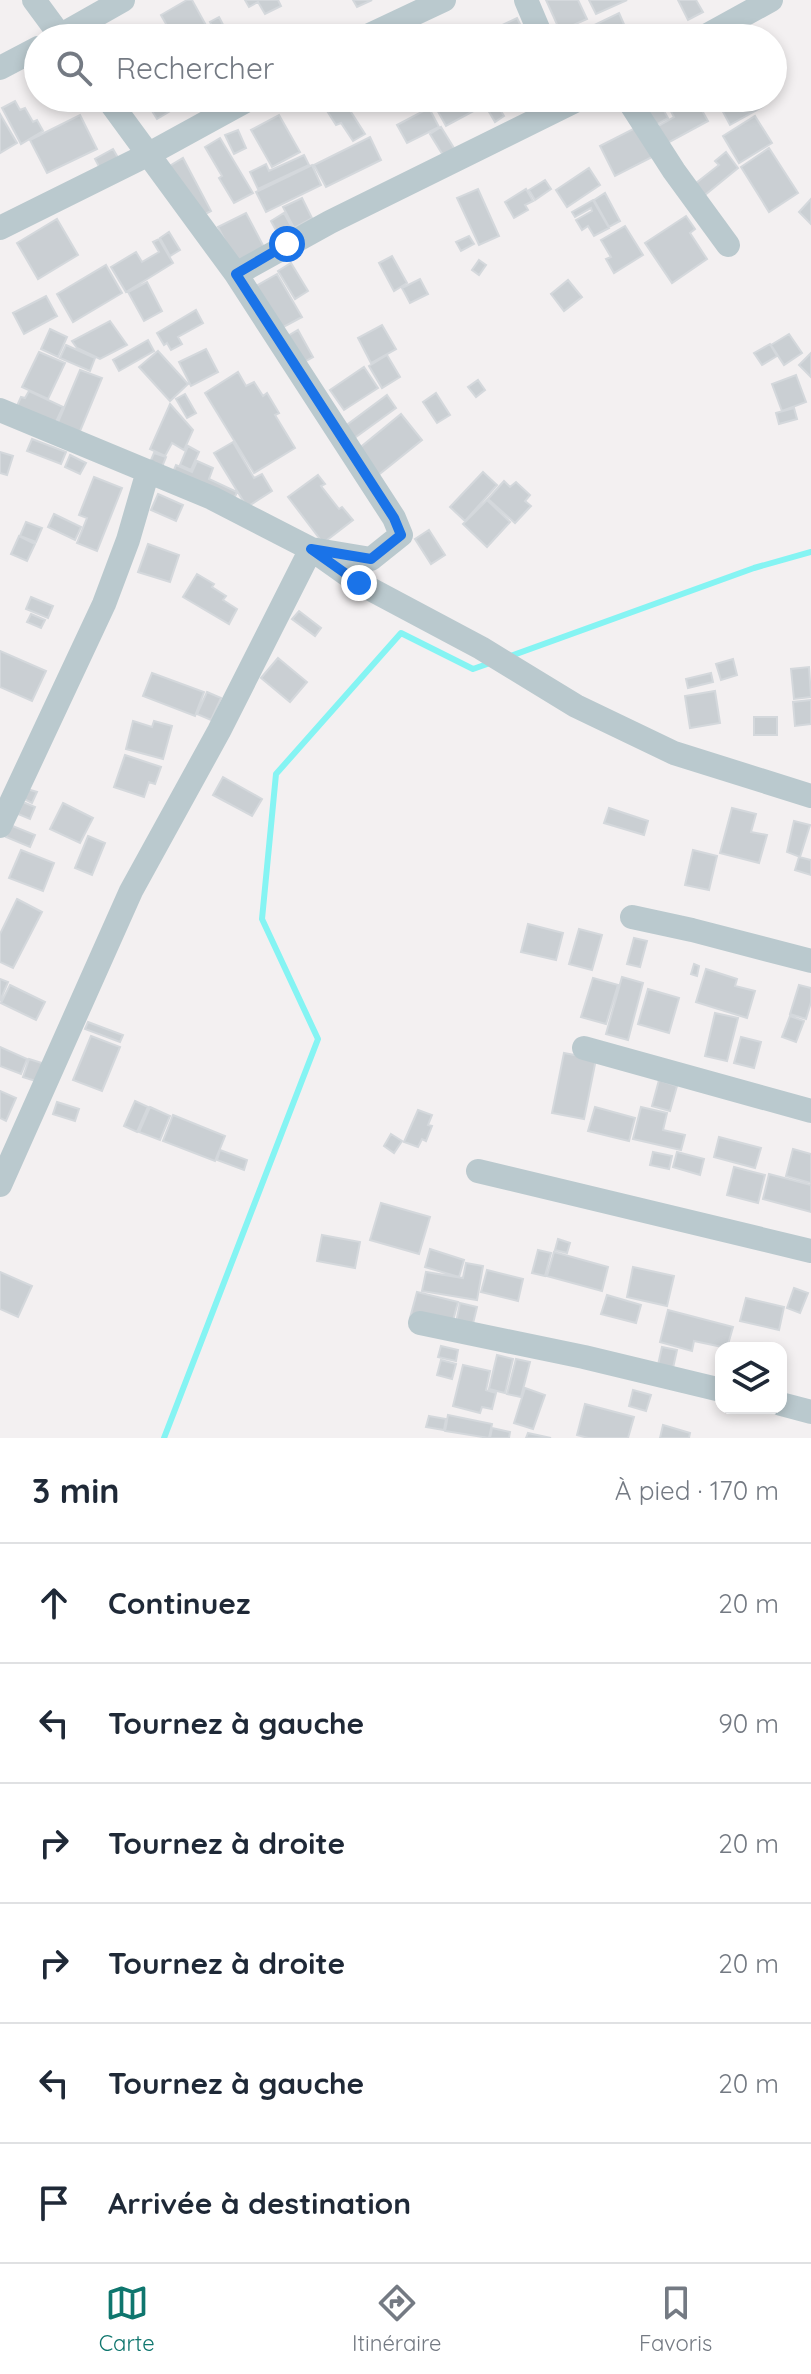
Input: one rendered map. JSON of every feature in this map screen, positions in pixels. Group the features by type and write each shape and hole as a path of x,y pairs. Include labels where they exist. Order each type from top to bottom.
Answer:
{"street":[{"path":"34,0 50,24"},
{"path":"81,24 123,0"},
{"path":"393,24 444,0"},
{"path":"526,0 536,24"},
{"path":"727,24 771,0"},
{"path":"0,68 24,55"},
{"path":"118,112 236,274 394,518 401,535 371,559 311,549"},
{"path":"0,228 226,112"},
{"path":"236,274 330,222 549,112"},
{"path":"636,112 728,245"},
{"path":"0,410 212,498 311,549 359,583 481,648 576,706 674,753 811,796"},
{"path":"0,826 104,604 128,540 148,471"},
{"path":"2,1172 131,891 219,731 311,549"},
{"path":"632,917 811,961"},
{"path":"584,1048 811,1111"},
{"path":"478,1171 811,1251"},
{"path":"420,1323 715,1389"},
{"path":"787,1406 811,1412"}],"building":[{"path":"192,0 205,24 166,24 161,15"},
{"path":"245,0 278,0 281,6 265,14 258,2 249,7"},
{"path":"353,0 372,0 357,7"},
{"path":"546,0 578,0 587,19 576,24 557,24"},
{"path":"589,0 627,0 596,14"},
{"path":"678,0 696,0 703,12 688,20"},
{"path":"619,13 624,24 596,24"},
{"path":"219,17 223,24 211,24"},
{"path":"517,18 520,24 504,24"},
{"path":"15,101 33,122 37,120 43,131 21,144 2,108"},
{"path":"153,112 169,112 157,119"},
{"path":"328,112 351,112 365,134 353,141 341,123 336,125"},
{"path":"421,112 431,112 439,127 407,143 397,125"},
{"path":"438,112 472,112 446,126"},
{"path":"489,112 502,112 504,116 495,122"},
{"path":"643,112 665,112 668,118 652,127"},
{"path":"671,112 703,112 708,121 664,145 655,128 674,117"},
{"path":"723,112 753,112 730,125"},
{"path":"0,114 17,143 0,153"},
{"path":"80,115 97,149 47,173 30,140"},
{"path":"279,115 300,152 272,167 251,130"},
{"path":"755,116 772,143 739,163 723,136"},
{"path":"639,126 654,156 615,176 600,146"},
{"path":"441,127 457,153 446,160 430,134"},
{"path":"238,130 246,148 234,154 225,135"},
{"path":"370,137 381,160 326,187 314,165"},
{"path":"220,138 253,193 234,203 205,147"},
{"path":"769,148 798,193 769,212 741,167"},
{"path":"113,149 121,163 103,174 95,159"},
{"path":"726,152 738,168 700,199 691,187 719,165 715,161"},
{"path":"304,155 309,165 258,189 250,172 266,164 269,171"},
{"path":"183,158 211,211 194,220 166,168"},
{"path":"312,165 321,185 266,212 256,192"},
{"path":"589,168 600,185 567,207 556,190"},
{"path":"545,180 551,189 535,200 529,190"},
{"path":"478,189 499,236 479,245 457,198"},
{"path":"526,189 533,201 525,205 528,210 514,218 505,202"},
{"path":"605,193 620,221 609,227 594,200"},
{"path":"302,198 312,218 294,228 283,207"},
{"path":"811,199 811,224 799,212"},
{"path":"593,200 609,228 594,236 588,226 582,230 576,220 592,211 591,208 575,217 572,212"},
{"path":"246,213 265,249 237,264 218,227"},
{"path":"284,213 299,240 285,247 271,221"},
{"path":"686,216 695,229 690,233 707,259 672,283 645,243"},
{"path":"57,219 78,255 38,279 17,243"},
{"path":"625,226 643,255 614,273 606,259 611,257 601,240"},
{"path":"169,232 180,250 170,256 160,238"},
{"path":"469,236 474,244 461,251 456,242"},
{"path":"159,239 173,263 126,292 111,267 136,252 142,262 159,252 153,242"},
{"path":"392,256 407,283 394,291 379,263"},
{"path":"479,260 486,265 479,275 472,270"},
{"path":"291,263 308,291 295,299 278,271"},
{"path":"106,265 122,293 73,322 57,294"},
{"path":"277,274 302,317 276,331 251,289"},
{"path":"420,279 428,294 410,303 402,288"},
{"path":"568,280 582,297 564,311 551,294"},
{"path":"147,282 162,311 144,321 128,292"},
{"path":"46,296 57,316 24,334 13,313"},
{"path":"196,310 203,323 178,337 182,344 171,350 167,343 164,345 157,333"},
{"path":"110,321 127,345 100,359 77,348 72,341"},
{"path":"382,325 396,349 371,363 358,338"},
{"path":"50,329 67,337 58,357 41,349"},
{"path":"298,330 313,357 297,366 281,340"},
{"path":"789,334 802,353 784,365 771,345"},
{"path":"148,340 154,351 119,371 113,360"},
{"path":"770,344 777,356 762,365 754,353"},
{"path":"66,345 95,358 90,371 60,358"},
{"path":"206,349 218,372 191,386 179,362"},
{"path":"158,351 188,384 170,401 139,367"},
{"path":"39,352 65,363 48,399 22,387"},
{"path":"811,353 811,377 799,365"},
{"path":"387,355 400,377 382,388 369,366"},
{"path":"364,367 378,388 344,410 330,390"},
{"path":"80,370 102,378 78,436 56,427"},
{"path":"238,372 246,386 254,382 263,396 267,393 279,413 275,415 295,448 254,473 205,393"},
{"path":"796,375 806,402 782,411 772,384"},
{"path":"478,380 485,390 476,397 468,387"},
{"path":"29,391 63,407 54,426 16,408 21,397 25,398"},
{"path":"436,393 450,415 437,423 423,402"},
{"path":"185,394 196,413 187,418 176,399"},
{"path":"387,395 396,408 353,439 344,427"},
{"path":"170,404 193,430 184,450 172,443 165,456 150,449"},
{"path":"794,408 797,419 779,424 776,413"},
{"path":"401,414 422,440 372,480 351,455"},
{"path":"32,439 66,452 61,464 27,451"},
{"path":"233,442 254,478 262,474 272,491 247,507 214,453"},
{"path":"188,446 199,452 191,470 180,465"},
{"path":"0,452 13,456 7,475 0,473"},
{"path":"154,453 166,457 160,472 148,467"},
{"path":"70,455 86,463 80,474 65,467"},
{"path":"197,461 213,468 209,479 237,492 232,504 170,479 176,465 192,472"},
{"path":"483,472 497,485 465,521 450,507"},
{"path":"318,475 325,484 321,486 339,509 342,507 353,520 323,543 288,497"},
{"path":"94,477 122,488 97,551 77,543 87,518 79,515"},
{"path":"504,481 510,487 516,482 530,495 525,501 531,506 515,523 488,499"},
{"path":"158,494 183,505 176,521 151,510"},
{"path":"487,500 510,522 487,547 463,524"},
{"path":"54,514 81,527 75,540 48,527"},
{"path":"26,522 42,528 36,542 20,536"},
{"path":"429,530 445,555 431,564 415,539"},
{"path":"19,536 35,544 27,561 11,554"},
{"path":"148,544 179,555 170,582 138,572"},
{"path":"197,574 214,584 212,587 226,596 223,600 237,609 229,624 183,597"},
{"path":"31,597 53,606 48,618 26,609"},
{"path":"299,611 321,628 315,636 292,619"},
{"path":"31,614 45,620 41,628 27,622"},
{"path":"0,651 46,671 32,701 0,687"},
{"path":"278,658 307,682 290,702 261,678"},
{"path":"733,659 737,675 721,680 716,664"},
{"path":"809,667 811,697 794,699 791,669"},
{"path":"152,673 204,692 195,716 143,696"},
{"path":"711,673 713,682 688,688 686,679"},
{"path":"715,691 720,723 690,728 685,696"},
{"path":"207,692 221,698 211,720 197,714"},
{"path":"811,700 811,724 795,726 793,702"},
{"path":"754,717 777,717 777,735 754,735"},
{"path":"133,721 152,727 154,721 172,726 163,759 126,749"},
{"path":"125,755 161,767 155,784 149,782 144,797 114,787"},
{"path":"223,777 262,799 252,816 213,795"},
{"path":"27,789 37,792 32,803 24,799"},
{"path":"23,802 35,807 30,819 18,814"},
{"path":"63,803 93,818 80,843 50,829"},
{"path":"609,808 648,821 644,835 604,823"},
{"path":"732,808 756,814 751,832 767,835 759,863 720,853"},
{"path":"794,821 810,825 800,857 787,852"},
{"path":"10,825 35,835 30,847 6,837"},
{"path":"88,836 105,843 92,875 75,868"},
{"path":"21,850 54,863 43,891 9,878"},
{"path":"693,850 717,856 709,890 685,885"},
{"path":"799,857 811,860 811,875 795,870"},
{"path":"17,899 42,912 13,968 0,962 0,934"},
{"path":"528,924 563,933 556,960 521,952"},
{"path":"579,929 602,935 592,970 569,964"},
{"path":"634,938 647,941 640,967 627,964"},
{"path":"694,964 699,966 697,976 691,974"},
{"path":"706,969 737,979 735,986 755,991 747,1018 696,1002"},
{"path":"622,977 643,983 628,1040 606,1034"},
{"path":"593,978 618,985 606,1024 581,1017"},
{"path":"0,979 8,982 0,1001"},
{"path":"10,985 45,1002 36,1020 1,1003"},
{"path":"799,985 811,988 806,1019 790,1014"},
{"path":"648,989 679,998 669,1033 638,1024"},
{"path":"715,1013 738,1018 727,1061 705,1056"},
{"path":"790,1016 804,1021 796,1042 782,1037"},
{"path":"88,1022 123,1035 120,1042 85,1029"},
{"path":"91,1036 120,1047 102,1091 73,1080"},
{"path":"741,1037 761,1042 754,1068 734,1063"},
{"path":"0,1047 27,1059 21,1074 0,1066"},
{"path":"564,1053 596,1059 584,1119 552,1113"},
{"path":"29,1059 48,1065 42,1083 23,1077"},
{"path":"659,1080 677,1086 670,1111 652,1106"},
{"path":"0,1091 16,1098 6,1121 0,1118"},
{"path":"135,1101 148,1107 137,1132 124,1126"},
{"path":"57,1102 79,1109 75,1121 53,1114"},
{"path":"150,1107 170,1116 160,1140 139,1132"},
{"path":"595,1107 635,1118 629,1141 588,1131"},
{"path":"641,1107 667,1113 663,1130 685,1135 681,1150 633,1139"},
{"path":"418,1110 432,1115 428,1125 432,1126 426,1141 422,1139 418,1147 404,1142"},
{"path":"173,1115 225,1136 215,1161 163,1141"},
{"path":"391,1134 402,1141 394,1153 384,1146"},
{"path":"719,1137 761,1148 755,1168 714,1157"},
{"path":"793,1149 811,1154 811,1183 786,1176"},
{"path":"220,1150 247,1160 244,1170 217,1160"},
{"path":"653,1152 672,1156 669,1169 650,1165"},
{"path":"677,1152 704,1159 700,1175 673,1167"},
{"path":"734,1167 765,1175 758,1203 727,1195"},
{"path":"769,1174 811,1185 811,1212 763,1199"},
{"path":"381,1203 430,1217 419,1254 370,1240"},
{"path":"322,1235 360,1242 355,1268 317,1261"},
{"path":"558,1239 570,1243 567,1253 555,1250"},
{"path":"430,1249 464,1260 459,1277 425,1267"},
{"path":"538,1250 551,1253 545,1276 532,1273"},
{"path":"554,1252 608,1267 602,1291 547,1276"},
{"path":"466,1263 483,1266 477,1300 422,1291 426,1272 463,1278"},
{"path":"633,1267 674,1276 667,1306 627,1297"},
{"path":"487,1270 523,1279 518,1301 481,1292"},
{"path":"0,1272 32,1286 18,1317 0,1309"},
{"path":"794,1288 808,1293 800,1313 787,1308"},
{"path":"417,1292 458,1302 451,1328 410,1318"},
{"path":"607,1295 641,1305 636,1323 601,1314"},
{"path":"746,1298 784,1307 779,1330 740,1321"},
{"path":"460,1303 477,1307 470,1336 454,1333"},
{"path":"668,1310 733,1327 729,1342 715,1342 715,1345 694,1341 692,1351 660,1342"},
{"path":"441,1346 458,1350 456,1361 438,1357"},
{"path":"662,1347 677,1350 671,1377 656,1374"},
{"path":"497,1355 513,1359 505,1393 489,1389"},
{"path":"516,1359 530,1362 521,1397 507,1394"},
{"path":"441,1360 456,1364 452,1379 437,1375"},
{"path":"463,1365 490,1371 486,1390 496,1393 492,1409 482,1407 480,1413 453,1406"},
{"path":"525,1388 545,1395 533,1429 514,1423"},
{"path":"633,1390 651,1395 646,1411 629,1406"},
{"path":"585,1404 634,1417 628,1438 577,1435"},
{"path":"448,1415 492,1424 489,1438 445,1431"},
{"path":"429,1416 446,1419 444,1430 426,1427"},
{"path":"663,1425 690,1433 689,1438 660,1438"},
{"path":"492,1428 510,1432 509,1438 490,1438"},
{"path":"528,1433 551,1438 526,1438"}],"waterway":[{"path":"508,657 754,568 811,552"},
{"path":"164,1438 318,1039 262,919 276,774 401,633 473,669 490,663"}],"route":[{"path":"287,244 236,274 394,518 401,535 371,559 311,549 359,583"}]}
